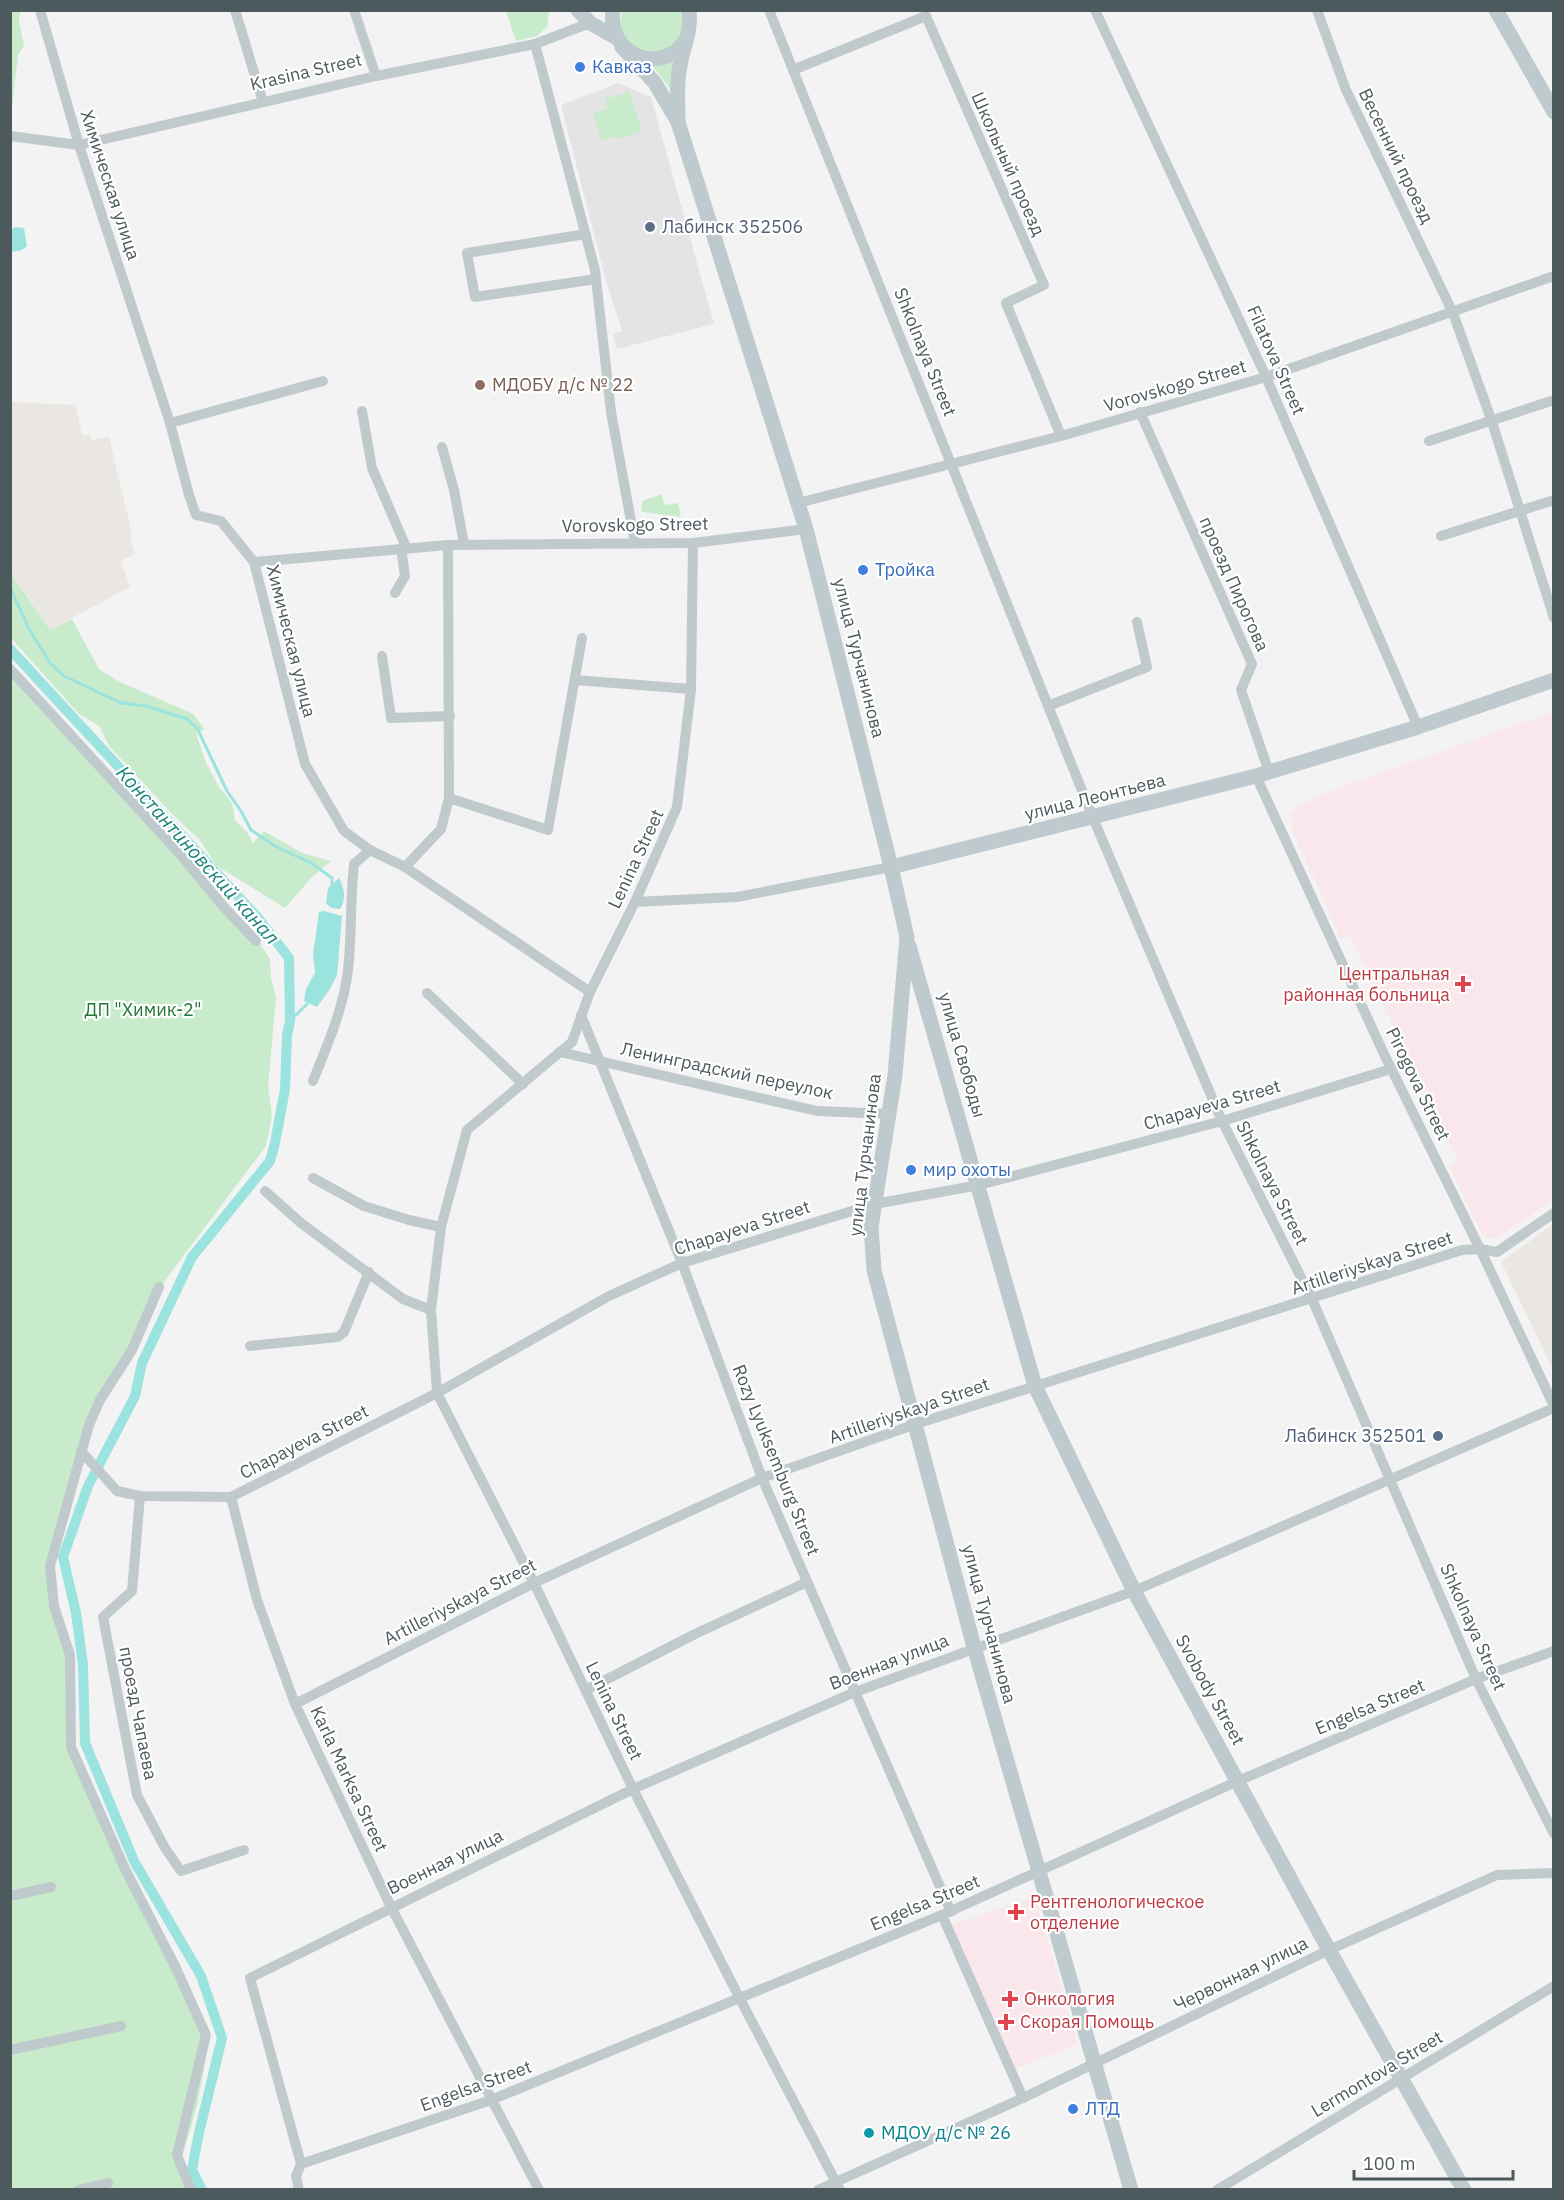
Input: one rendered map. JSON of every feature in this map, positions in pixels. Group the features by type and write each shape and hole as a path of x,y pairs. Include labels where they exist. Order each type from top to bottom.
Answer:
{"street":[{"name":"Химическая улица","path":"40,10 79,145 170,423 196,514 221,521 254,562 305,764 344,831 370,850"},
{"path":"235,10 263,102"},
{"path":"354,10 376,76"},
{"name":"улица Турчанинова","path":"578,10 590,23 619,42 655,83 678,122 806,529 907,937 895,1075 871,1227 874,1270 974,1647 1131,2190"},
{"name":"Krasina Street","path":"13,136 79,145 376,76 535,44 590,23 603,10"},
{"path":"613,10 612,20 619,42 635,55 646,58 661,58 674,54 699,10"},
{"name":"Shkolnaya Street","path":"769,10 1093,818 1222,1121 1312,1299 1476,1679 1554,1834"},
{"name":"Filatova Street","path":"1095,10 1266,377 1418,727"},
{"name":"Весенний проезд","path":"1317,10 1346,90 1453,313 1521,512 1549,585 1554,618"},
{"path":"1496,10 1554,112"},
{"name":"Школьный проезд","path":"793,70 926,16 1044,285 1006,303 1061,436"},
{"name":"улица Турчанинова","path":"678,122 677,82 689,25"},
{"path":"535,44 596,279 611,409 635,543"},
{"path":"586,234 467,252 475,297 596,279"},
{"name":"Vorovskogo Street","path":"798,503 1061,436 1266,377 1554,276"},
{"path":"170,423 323,381"},
{"path":"1429,441 1554,399"},
{"path":"362,411 372,468 404,547 405,576 395,593"},
{"name":"проезд Пирогова","path":"1140,412 1252,664 1241,690 1263,774"},
{"path":"442,447 454,490 464,544"},
{"path":"1441,536 1554,500"},
{"name":"Vorovskogo Street","path":"254,562 404,547 464,544 693,543 806,529"},
{"name":"Lenina Street","path":"693,543 691,688 677,807 635,902 590,992 572,1042 467,1130 441,1227 431,1310 437,1393 534,1582 633,1789 838,2185"},
{"path":"405,867 441,829 449,798 448,545"},
{"path":"1048,706 1147,667 1137,622"},
{"path":"449,798 548,830 582,638"},
{"path":"382,656 392,718 450,716"},
{"path":"10,669 180,854 223,906 256,941"},
{"path":"575,680 691,688"},
{"name":"улица Леонтьева","path":"635,902 737,897 891,867 1263,774 1418,727 1554,680"},
{"name":"Pirogova Street","path":"1263,774 1391,1069 1480,1249 1554,1407"},
{"path":"313,1081 333,1030 348,972 350,898 354,864 370,850 405,867 590,992"},
{"name":"улица Свободы","path":"907,937 979,1185"},
{"path":"427,993 523,1084"},
{"name":"Rozy Lyuksemburg Street","path":"581,1015 682,1263 762,1478 855,1692 1023,2098"},
{"name":"Ленинградский переулок","path":"560,1052 817,1111 889,1114"},
{"name":"Chapayeva Street","path":"81,1451 117,1491 140,1496 231,1497 437,1393 609,1296 682,1263 875,1204 979,1185 1222,1121 1391,1069"},
{"path":"313,1178 364,1206 441,1227"},
{"name":"Svobody Street","path":"979,1185 1035,1386 1134,1591 1329,1950 1464,2190"},
{"path":"265,1191 300,1223 403,1299 431,1310"},
{"name":"Artilleriyskaya Street","path":"295,1704 534,1582 762,1478 916,1424 1462,1250 1480,1249 1497,1252 1554,1213"},
{"path":"250,1346 338,1337 344,1332 369,1272"},
{"path":"159,1287 132,1350 100,1400 81,1451 50,1566 54,1606 70,1655 70,1747 125,1869 175,1966 206,2035 177,2155 191,2190"},
{"name":"Военная улица","path":"301,2164 250,1978 633,1789 855,1692 974,1647 1134,1591 1554,1407"},
{"name":"проезд Чапаева","path":"140,1496 132,1591 103,1617 137,1795 165,1848 181,1871 244,1850"},
{"name":"Karla Marksa Street","path":"231,1497 257,1600 295,1704 392,1907 539,2190"},
{"path":"586,1690 695,1634 807,1582"},
{"name":"Engelsa Street","path":"301,2164 491,2100 947,1913 1238,1781 1476,1679 1554,1651"},
{"name":"Червонная улица","path":"818,2190 838,2185 1329,1950 1497,1875 1554,1873"},
{"path":"10,1896 51,1887"},
{"name":"Lermontova Street","path":"1217,2190 1554,1986"},
{"path":"10,2050 121,2026"},
{"path":"299,2190 296,2176 301,2164"},
{"path":"78,2190 108,2183"}],"shaded area":[{"path":"618,83 651,97 714,324 617,349 613,334 622,331 605,277 561,105"},
{"path":"10,402 76,405 82,435 90,435 92,440 109,437 131,530 131,542 135,554 121,561 130,587 50,630 11,572"},
{"name":"Центральная районная больница","path":"1553,712 1553,1200 1494,1239 1484,1236 1480,1230 1450,1166 1458,1160 1350,936 1341,939 1292,829 1291,815 1296,807 1324,793"},
{"path":"1553,1224 1553,1369 1501,1262"},
{"path":"1035,1896 1077,2044 1016,2069 949,1926"}],"green space":[{"path":"11,10 20,11 19,22 24,46 18,55 11,116"},
{"path":"623,10 681,11 683,25 679,37 671,46 660,51 648,52 637,49 628,41 622,29"},
{"path":"506,11 549,11 547,27 537,36 516,41"},
{"path":"674,61 671,90 652,65"},
{"path":"629,92 642,131 619,139 617,136 601,140 593,113 608,109 605,99"},
{"path":"661,494 665,505 678,503 681,517 642,512 643,501"},
{"path":"10,572 50,630 72,619 99,669 118,681 193,714 205,729 196,733 206,763 219,787 232,803 235,820 247,832 253,843 264,831 302,853 331,861 312,877 285,908 217,866 199,839 175,817 109,746 99,726 79,714 11,638"},
{"name":"ДП \"Химик-2\"","path":"10,667 259,942 270,959 271,978 276,997 268,1087 272,1115 266,1146 160,1287 101,1400 51,1566 56,1604 72,1655 72,1747 207,2035 206,2059 197,2106 183,2154 183,2167 193,2189 11,2189"}],"water":[{"path":"14,227 24,228 27,246 22,250 11,252 11,231"},
{"path":"339,878 344,901 340,909 331,908 326,903 328,888"},
{"path":"324,911 342,916 337,975 317,1007 304,1001 306,989 315,973 313,954 319,912"}],"waterway":[{"path":"10,587 29,629 50,663 64,676 121,703 146,706 187,719 197,728 227,791 251,830 273,845 311,863 332,878 332,884"},
{"name":"Константиновский канал","path":"10,649 258,918 289,958 290,1021 287,1035 285,1089 270,1161 192,1257 142,1363 135,1396 88,1486 63,1557 76,1613 83,1665 85,1743 134,1861 201,1976 222,2038 192,2170 202,2190"},
{"path":"290,1021 310,1001"}],"place":[{"name":"Кавказ","path":"580,67"},
{"name":"Лабинск 352506","path":"650,227"},
{"name":"МДОБУ д/с № 22","path":"480,385"},
{"name":"Тройка","path":"863,570"},
{"name":"Центральная районная больница","path":"1463,984"},
{"name":"мир охоты","path":"911,1170"},
{"name":"Лабинск 352501","path":"1438,1436"},
{"name":"Рентгенологическое отделение","path":"1016,1912"},
{"name":"Онкология","path":"1010,1999"},
{"name":"Скорая Помощь","path":"1006,2022"},
{"name":"ЛТД","path":"1073,2109"},
{"name":"МДОУ д/с № 26","path":"869,2133"}]}
